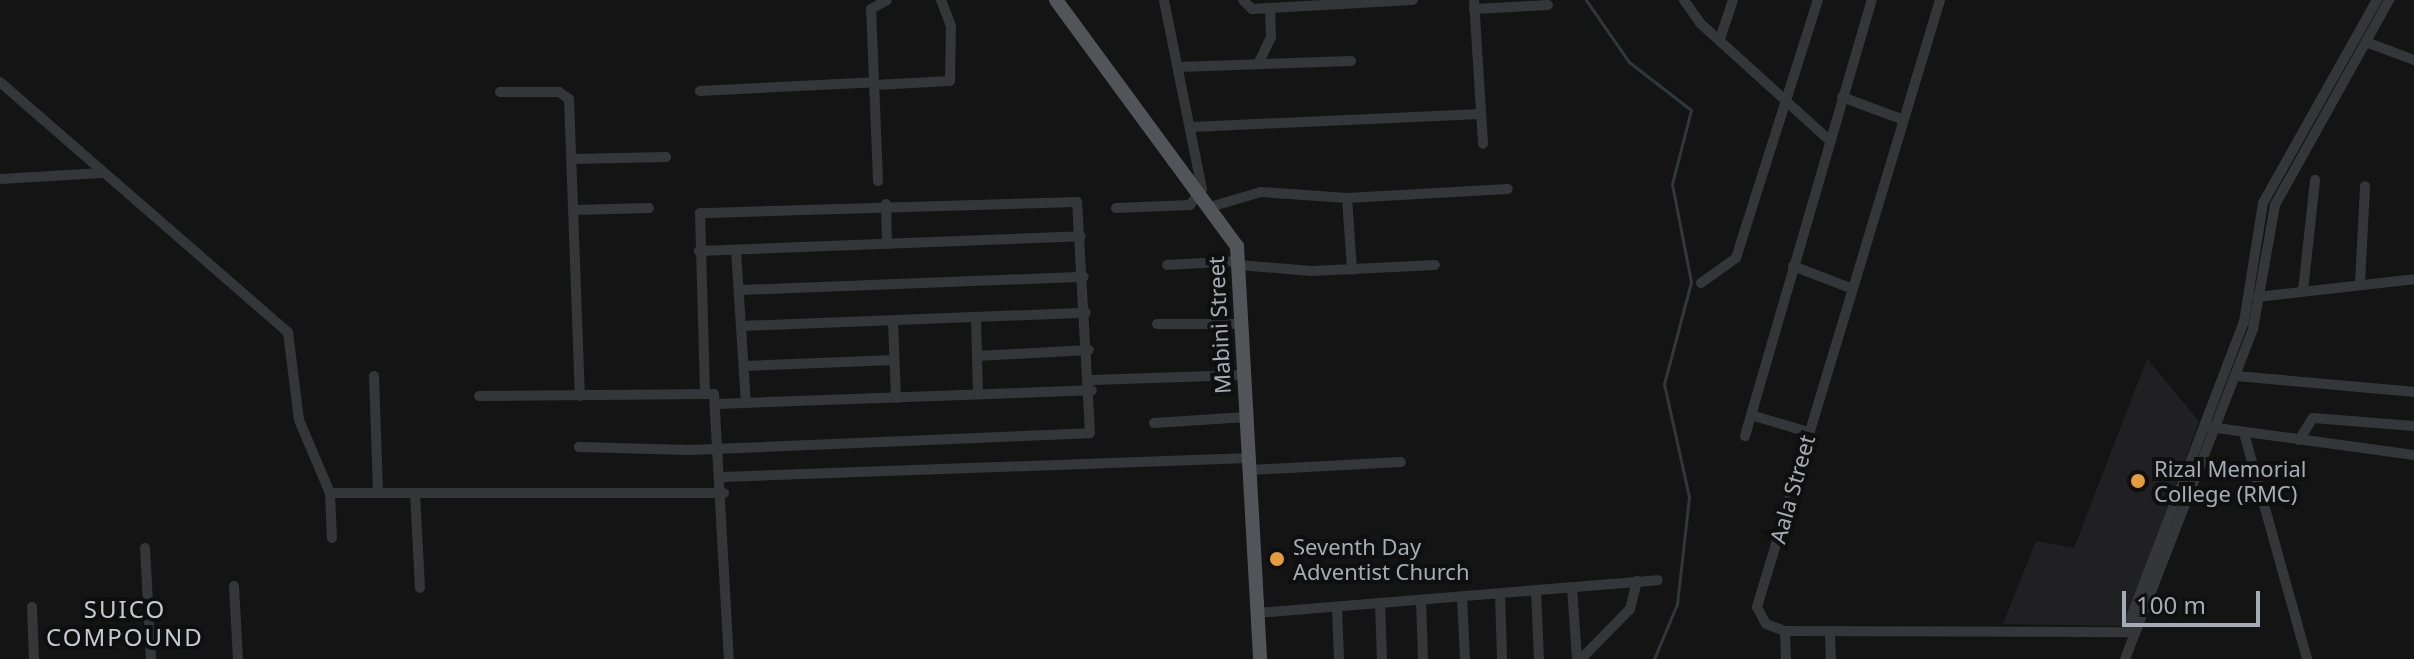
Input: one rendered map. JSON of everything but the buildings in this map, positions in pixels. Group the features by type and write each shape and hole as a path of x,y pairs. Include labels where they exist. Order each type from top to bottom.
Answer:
{"main road":[{"name":"Mabini Street","path":"1056,0 1235,240 1239,263 1260,659"}],"street":[{"path":"878,181 871,9 887,0"},
{"path":"700,91 950,81 951,26 941,0"},
{"path":"1164,0 1205,201"},
{"path":"1243,0 1252,9 1413,0"},
{"path":"1684,0 1720,39 1830,141"},
{"path":"1720,39 1733,0"},
{"path":"1701,283 1736,258 1818,0"},
{"path":"1745,436 1872,0"},
{"name":"Aala Street","path":"1785,631 1766,624 1757,607 1850,288 1940,0"},
{"path":"2306,136 2377,0"},
{"path":"2210,427 2236,376 2257,297 2263,203 2366,42 2389,0"},
{"path":"1483,144 1474,5 1548,5"},
{"path":"1258,64 1271,37 1270,8"},
{"path":"2366,42 2414,60"},
{"path":"1179,67 1351,61"},
{"path":"0,82 288,332 299,420 330,493 332,538"},
{"path":"500,92 567,95 580,396"},
{"path":"1842,97 1901,119"},
{"path":"1192,127 1481,114"},
{"path":"572,159 666,157"},
{"path":"0,179 102,173"},
{"path":"2303,291 2315,180"},
{"path":"2360,283 2365,186"},
{"path":"1116,208 1186,206 1261,192 1347,198 1508,189"},
{"path":"579,447 721,449 1088,434 1094,429 1092,385 1081,236 1073,198 700,213 705,392 717,404 721,449 724,493 729,659"},
{"path":"1347,198 1352,270"},
{"path":"886,204 887,244"},
{"path":"574,210 649,208"},
{"path":"699,251 1081,236"},
{"path":"736,250 746,403"},
{"path":"1167,265 1239,263 1352,270 1435,265"},
{"path":"1793,266 1850,288"},
{"path":"740,290 1084,277"},
{"path":"2257,297 2414,279"},
{"path":"2125,659 2136,620 2257,297"},
{"path":"741,326 1086,313"},
{"path":"976,318 978,394"},
{"path":"893,321 896,398"},
{"path":"1157,324 1242,324"},
{"path":"977,356 1089,350"},
{"path":"745,366 894,360"},
{"path":"717,404 978,394 1244,375"},
{"path":"374,376 378,493"},
{"path":"2236,376 2414,392"},
{"path":"479,396 705,392"},
{"path":"1751,415 1808,432"},
{"path":"1154,423 1247,417"},
{"path":"2299,440 2313,418 2414,426"},
{"path":"2210,427 2414,455"},
{"path":"2244,433 2307,659"},
{"path":"723,477 1401,462"},
{"path":"330,493 724,493"},
{"path":"415,493 420,588"},
{"path":"145,548 151,659"},
{"path":"1258,613 1658,580"},
{"path":"1579,659 1630,609 1637,581"},
{"path":"234,586 238,659"},
{"path":"1572,587 1579,659"},
{"path":"1536,591 1539,659"},
{"path":"1500,594 1502,659"},
{"path":"1462,597 1465,659"},
{"path":"1421,600 1423,659"},
{"path":"1380,603 1382,659"},
{"path":"32,607 34,659"},
{"path":"1337,607 1339,659"},
{"path":"1786,659 1785,631 1830,634 2134,632"},
{"path":"1830,634 1831,659"}],"shaded area":[{"name":"Rizal Memorial College (RMC)","path":"2147,359 2199,421 2124,626 2003,624 2036,541 2074,548"}],"waterway":[{"path":"1586,0 1629,62 1691,110 1672,184 1691,282 1664,384 1689,497 1677,604 1654,659"}],"place":[{"name":"Rizal Memorial College (RMC)","path":"2138,481"},
{"name":"Seventh Day Adventist Church","path":"1277,559"}],"district":[{"name":"SUICO COMPOUND","path":"125,623"}]}
